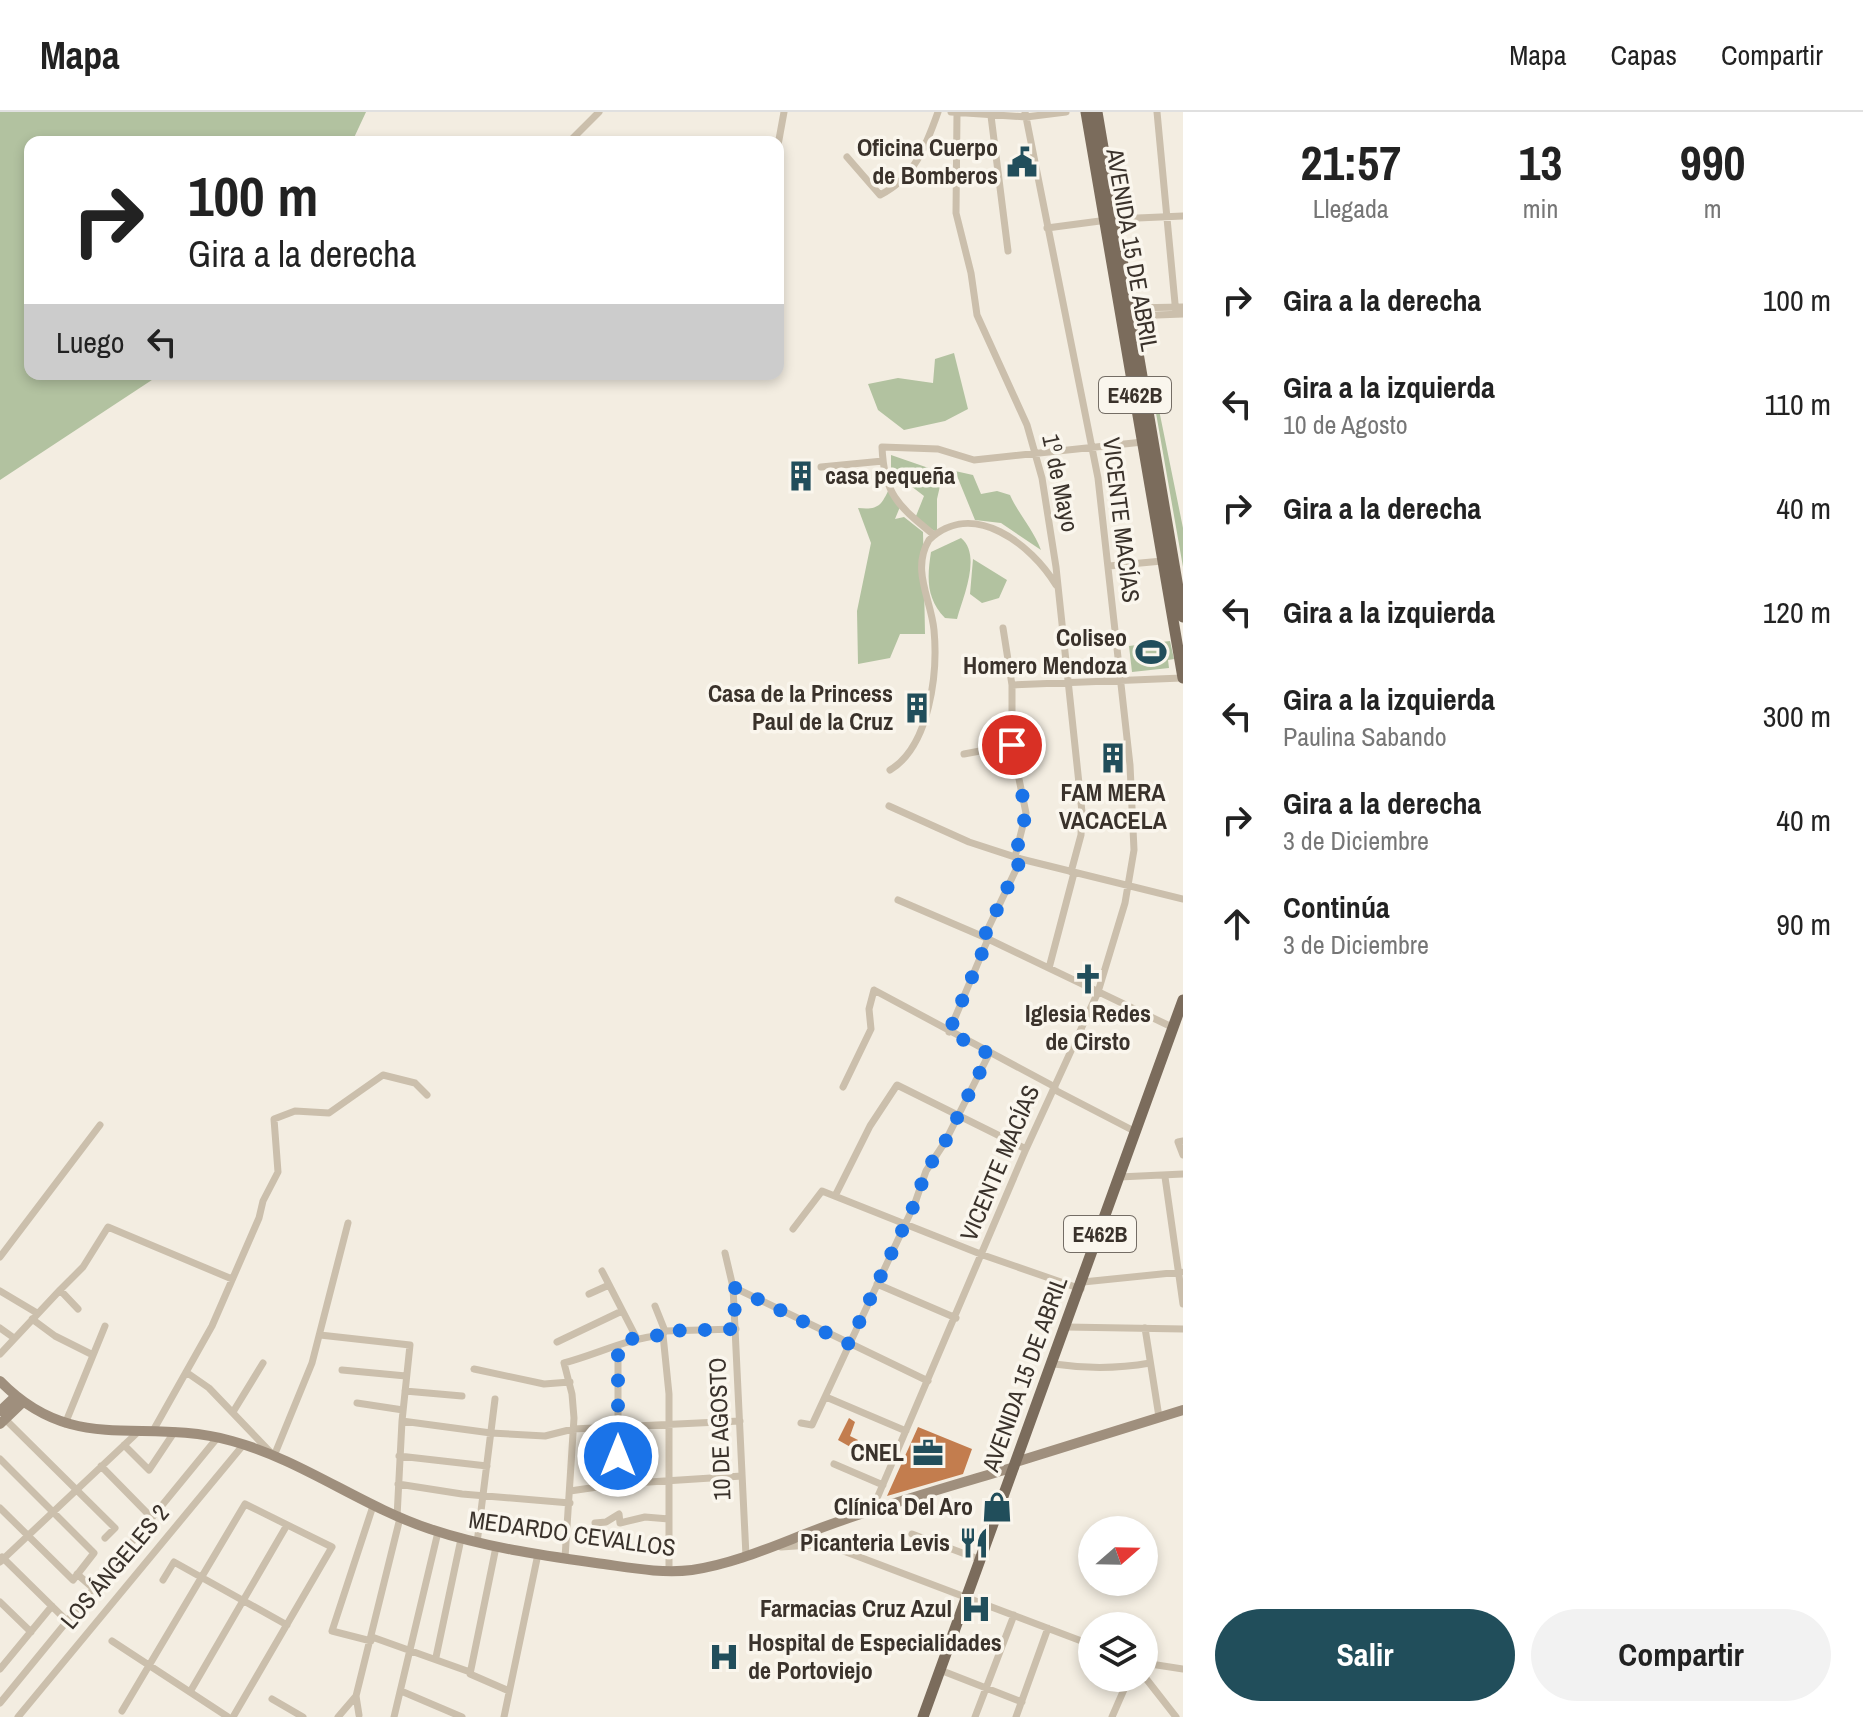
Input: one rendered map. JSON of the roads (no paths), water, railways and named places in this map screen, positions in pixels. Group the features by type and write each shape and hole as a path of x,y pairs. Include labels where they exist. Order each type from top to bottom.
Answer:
{"main road":[{"name":"AVENIDA 15 DE ABRIL","path":"1086,112 1131,312 1180,578 1181,597 1177,617"},
{"name":"AVENIDA 15 DE ABRIL","path":"1097,112 1143,442 1162,561 1177,617 1183,678"},
{"name":"AVENIDA 15 DE ABRIL","path":"923,1717 1054,1364 1183,1000"}],"street":[{"path":"575,136 599,112"},
{"path":"780,136 784,112"},
{"path":"847,157 880,195 899,184 913,169 924,150 938,112"},
{"path":"951,112 991,116 1066,112"},
{"path":"1131,312 1179,310 1166,217 1157,112"},
{"name":"1º de Mayo","path":"957,113 954,201 971,273 974,306 1027,425 1042,478 1082,812 1081,835 1049,968"},
{"name":"VICENTE MACÍAS","path":"872,1510 1026,1149 1098,992 1129,885 1134,827 1109,566 1094,449 1026,115"},
{"path":"991,116 1008,251"},
{"path":"1047,228 1110,219 1183,216"},
{"path":"934,535 902,510 895,500 888,486 882,447 938,449 974,460 1143,442"},
{"path":"821,467 883,461"},
{"path":"890,770 913,748 925,725 934,642 923,586 922,556 934,535 960,525 987,525 1031,553 1048,570 1057,586"},
{"path":"1109,566 1162,561 1180,578"},
{"path":"949,1032 1018,858 1026,813 1012,745 1012,685 1003,628"},
{"path":"1012,685 1121,683 1183,678"},
{"path":"964,754 1012,745"},
{"path":"889,806 969,842 1018,858 1183,899"},
{"path":"898,900 986,938 1174,1028"},
{"path":"843,1087 871,1029 869,1009 874,990 1136,1132"},
{"path":"801,1423 812,1425 906,1225 926,1171 959,1116 989,1054"},
{"path":"154,1429 212,1326 278,1172 274,1119 295,1111 329,1113 383,1075 415,1083 427,1095"},
{"path":"835,1196 870,1126 897,1085 1026,1149"},
{"path":"0,1256 100,1125"},
{"path":"1183,1141 1178,1142 1183,1155"},
{"path":"1119,1177 1183,1174"},
{"path":"1165,1177 1181,1272 1183,1304"},
{"path":"793,1229 822,1191 983,1255 1082,1286 1181,1272"},
{"path":"186,1372 209,1388 274,1456 312,1363 348,1223"},
{"path":"0,1354 83,1267 108,1227 232,1279"},
{"name":"10 DE AGOSTO","path":"725,1253 733,1287 748,1555"},
{"path":"602,1271 636,1337"},
{"path":"877,1284 956,1318"},
{"path":"589,1294 609,1285"},
{"path":"733,1287 928,1381"},
{"path":"60,1290 78,1309"},
{"path":"0,1291 55,1336 93,1355"},
{"path":"655,1306 664,1333 668,1370 669,1571"},
{"path":"557,1342 622,1311"},
{"path":"65,1424 105,1326"},
{"path":"1066,1327 1183,1329"},
{"path":"0,1328 14,1338"},
{"path":"1145,1328 1159,1417"},
{"path":"565,1558 573,1429 570,1382 564,1363 636,1337 736,1329"},
{"path":"320,1335 410,1345 399,1456 398,1518 372,1639 356,1696 338,1717"},
{"path":"618,1346 618,1484"},
{"path":"233,1412 263,1363"},
{"path":"1054,1364 1117,1369 1150,1363"},
{"path":"474,1369 544,1384 570,1382"},
{"path":"342,1370 406,1376"},
{"name":"MEDARDO CEVALLOS","path":"0,1381 18,1400 45,1417 65,1424 95,1429 175,1430 244,1444 398,1518 461,1539 538,1554 669,1571 707,1567 748,1555 872,1510 1183,1410"},
{"path":"405,1391 462,1396"},
{"path":"826,1397 906,1431"},
{"path":"477,1543 495,1399"},
{"path":"18,1400 2,1418 115,1528 105,1538"},
{"path":"357,1403 403,1410"},
{"path":"402,1421 491,1433 555,1436 573,1429 740,1421"},
{"path":"67,1621 1,1559 139,1430"},
{"path":"124,1445 149,1470 175,1430"},
{"path":"0,1703 218,1437"},
{"name":"LOS ÁNGELES 2","path":"18,1717 244,1444"},
{"path":"399,1456 487,1466"},
{"path":"0,1459 94,1553 75,1577"},
{"path":"834,1464 883,1485"},
{"path":"101,1466 152,1518"},
{"path":"570,1491 618,1484 742,1476"},
{"path":"398,1484 570,1503"},
{"path":"112,1641 149,1665 190,1692 231,1717 332,1547 245,1504 202,1577 149,1665 122,1711"},
{"path":"373,1506 332,1631 436,1657 509,1691"},
{"path":"0,1508 75,1577 93,1588"},
{"path":"595,1523 606,1522 619,1514 620,1523 645,1517 669,1519"},
{"path":"190,1692 287,1525"},
{"path":"823,1527 819,1537 825,1544"},
{"path":"394,1717 438,1532"},
{"path":"912,1534 981,1560"},
{"path":"436,1657 461,1539"},
{"path":"748,1555 796,1544 825,1544 1078,1640"},
{"path":"470,1672 496,1547"},
{"path":"504,1717 538,1554"},
{"path":"163,1580 174,1562 287,1625"},
{"path":"0,1602 31,1632"},
{"path":"0,1669 52,1606"},
{"path":"975,1717 1014,1615"},
{"path":"1019,1716 1048,1628"},
{"path":"0,1648 9,1657"},
{"path":"1158,1665 1183,1669"},
{"path":"940,1670 1022,1702"},
{"path":"401,1691 462,1717"},
{"path":"1112,1717 1123,1692"},
{"path":"1156,1692 1176,1717"},
{"path":"356,1696 361,1716"},
{"path":"272,1699 303,1717"},
{"path":"345,1708 361,1716"}],"place":[{"name":"Oficina Cuerpo de Bomberos","path":"1022,162"},
{"name":"casa pequeña","path":"801,476"},
{"name":"Coliseo Homero Mendoza","path":"1151,652"},
{"name":"Casa de la Princess Paul de la Cruz","path":"917,708"},
{"name":"FAM MERA VACACELA","path":"1113,758"},
{"name":"Iglesia Redes de Cirsto","path":"1088,979"},
{"name":"CNEL","path":"928,1453"},
{"name":"Clínica Del Aro","path":"997,1507"},
{"name":"Picanteria Levis","path":"974,1543"},
{"name":"Farmacias Cruz Azul","path":"976,1609"},
{"name":"Hospital de Especialidades de Portoviejo","path":"724,1657"}]}
